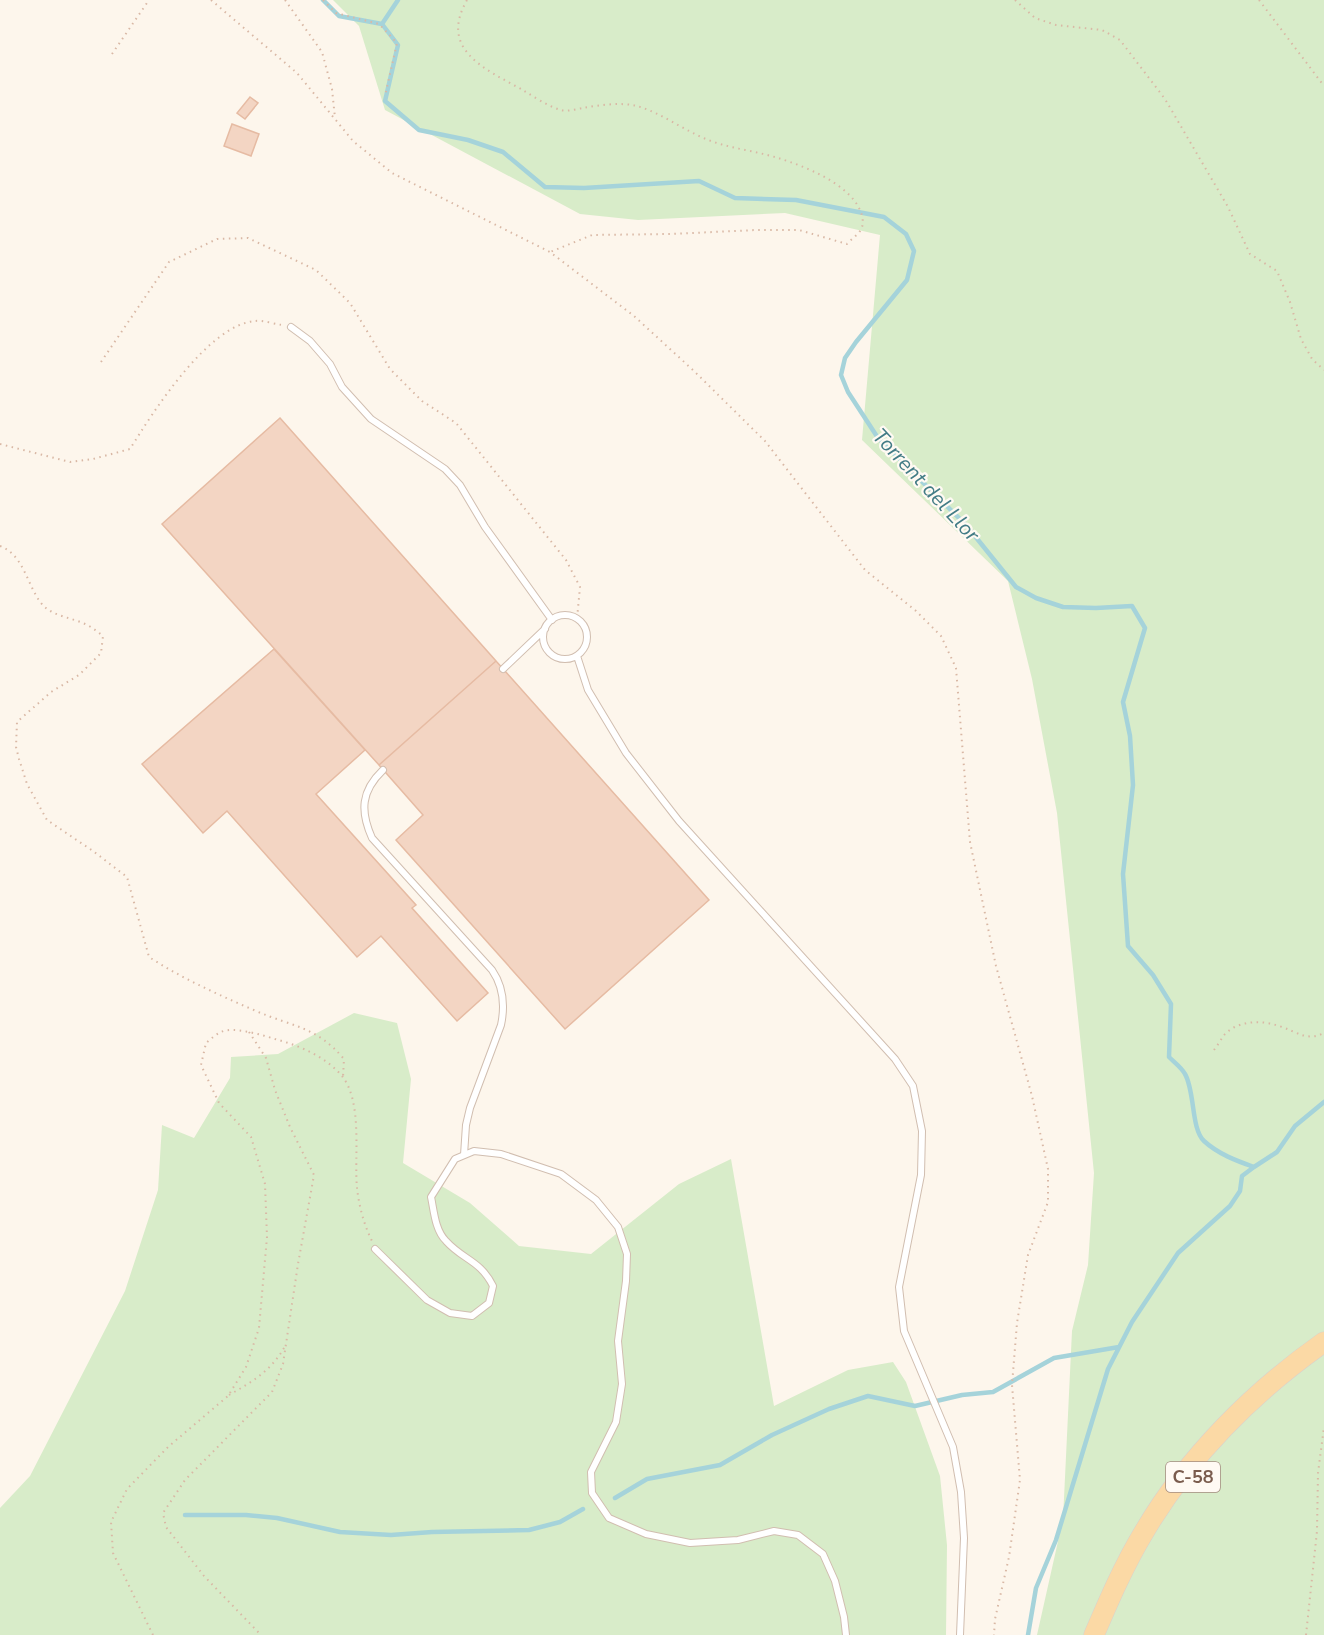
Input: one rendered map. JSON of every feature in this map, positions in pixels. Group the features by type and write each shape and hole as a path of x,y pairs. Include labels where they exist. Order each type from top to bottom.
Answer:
{"main road":[{"name":"C-58","path":"1094,1635 1116,1583 1144,1532 1177,1482 1262,1390 1324,1342"},
{"name":"C-58","path":"1104,1635 1124,1587 1146,1546 1184,1487 1225,1439 1269,1396 1324,1353"}],"lane":[{"path":"291,327 310,341 330,364 342,387 371,419 445,469 460,485 485,526 552,620"},
{"path":"503,669 546,629 552,620 564,616 577,619 583,624 587,637 583,651 577,656 564,659 551,654 544,642 546,629"},
{"path":"577,656 588,690 626,753 666,804 895,1059 914,1086 922,1131 921,1175 899,1287 904,1331 952,1447 961,1492 964,1538 960,1635"},
{"path":"383,770 371,782 364,800 364,816 372,838 492,970 502,996 501,1025 470,1108 466,1125 464,1155"},
{"path":"375,1249 427,1300 450,1313 472,1316 489,1303 493,1286 486,1272 445,1240 435,1219 431,1197 455,1159 474,1151 501,1154 561,1174 596,1200 618,1227 627,1254 618,1341 622,1384 616,1422 591,1472 592,1493 609,1518 646,1534 690,1543 738,1540 774,1531 798,1535 823,1554 835,1581 846,1635"}],"path":[{"path":"112,54 149,0"},
{"path":"211,0 297,73 353,141 392,173 550,252 634,316 765,441 865,570 916,611 941,636 956,668 970,842 996,966 1032,1096 1048,1170 1048,1202 1028,1255 1017,1323 1012,1385 1020,1480 1009,1557 995,1619 994,1635"},
{"path":"285,0 322,52 332,89 335,118"},
{"path":"323,0 336,13 379,24 397,43 385,96"},
{"path":"467,0 459,14 457,37 463,49 476,62 562,111 622,104 638,106 708,140 730,148 777,157 819,175 844,189 854,198 861,212 862,228 847,244 799,230 756,230 592,235 550,252"},
{"path":"1015,0 1035,18 1056,25 1102,30 1120,40 1165,99 1228,207 1250,254 1277,271 1290,302 1301,339 1312,359 1324,370"},
{"path":"1259,0 1324,86"},
{"path":"100,362 169,262 217,239 248,238 316,270 350,303 390,369 422,401 456,423 566,560 580,587 577,619"},
{"path":"0,444 69,462 93,459 130,448 181,374 224,333 254,321 291,327"},
{"path":"0,546 6,548 23,568 41,603 62,617 86,624 103,636 101,653 79,675 51,692 17,722 18,759 27,784 47,820 127,877 149,957 220,995 261,1013 308,1029 331,1043 344,1059 343,1077"},
{"path":"1214,1050 1226,1033 1258,1021 1280,1026 1302,1036 1317,1036 1324,1033"},
{"path":"228,1396 246,1367 259,1328 267,1237 265,1184 251,1137 219,1103 201,1065 206,1043 223,1030 249,1032 287,1042 316,1054 343,1077 352,1098 358,1141 357,1188 364,1225 375,1249"},
{"path":"249,1032 266,1058 275,1090 290,1127 314,1175 298,1264 284,1364 272,1392 185,1480 163,1514 166,1527 204,1576 261,1635"},
{"path":"153,1635 113,1552 111,1522 127,1489 168,1447 228,1396 256,1380 272,1367 287,1342"},
{"path":"1306,1635 1317,1532 1318,1473 1324,1427"}],"green space":[{"path":"333,0 1324,0 1324,1635 1037,1635 1063,1519 1072,1331 1088,1265 1094,1173 1057,813 1032,679 1008,581 862,440 880,235 785,213 638,220 580,214 385,110 359,26"},
{"path":"354,1013 397,1023 411,1079 403,1163 470,1203 519,1246 591,1254 679,1184 731,1159 774,1406 848,1370 893,1362 906,1382 940,1476 947,1545 946,1635 0,1635 0,1508 30,1476 125,1291 158,1190 162,1125 194,1138 230,1078 231,1057 278,1054"}],"building":[{"path":"250,97 258,103 245,119 237,113"},
{"path":"232,124 259,134 251,156 224,146"},
{"path":"280,418 496,661 379,765 162,524"},
{"path":"274,649 365,750 316,794 416,905 412,908 488,993 457,1021 381,936 357,957 227,811 203,833 142,764"},
{"path":"496,661 709,900 565,1029 396,840 423,815 379,765"}],"waterway":[{"name":"Torrent del Llor","path":"323,0 339,16 382,24 398,45 385,101 419,130 468,140 503,152 545,187 584,188 699,181 735,198 796,200 884,217 906,234 914,251 907,280 856,342 845,358 841,375 848,392 878,438 966,525 1016,587 1036,598 1063,607 1132,606 1145,628 1123,702 1130,736 1133,785 1123,874 1128,946 1153,975 1171,1004 1169,1057 1182,1070 1188,1081 1200,1135 1209,1146 1234,1160 1254,1167 1277,1152 1295,1126 1324,1102"},
{"path":"382,24 398,0"},
{"path":"1028,1635 1036,1588 1056,1540 1108,1369 1132,1322 1178,1253 1230,1206 1240,1191 1242,1176 1254,1167"},
{"path":"615,1498 647,1479 720,1465 772,1435 829,1409 868,1396 915,1406 962,1395 993,1392 1054,1358 1119,1347"},
{"path":"185,1515 246,1515 277,1518 340,1532 391,1535 529,1530 560,1522 583,1509"}]}
